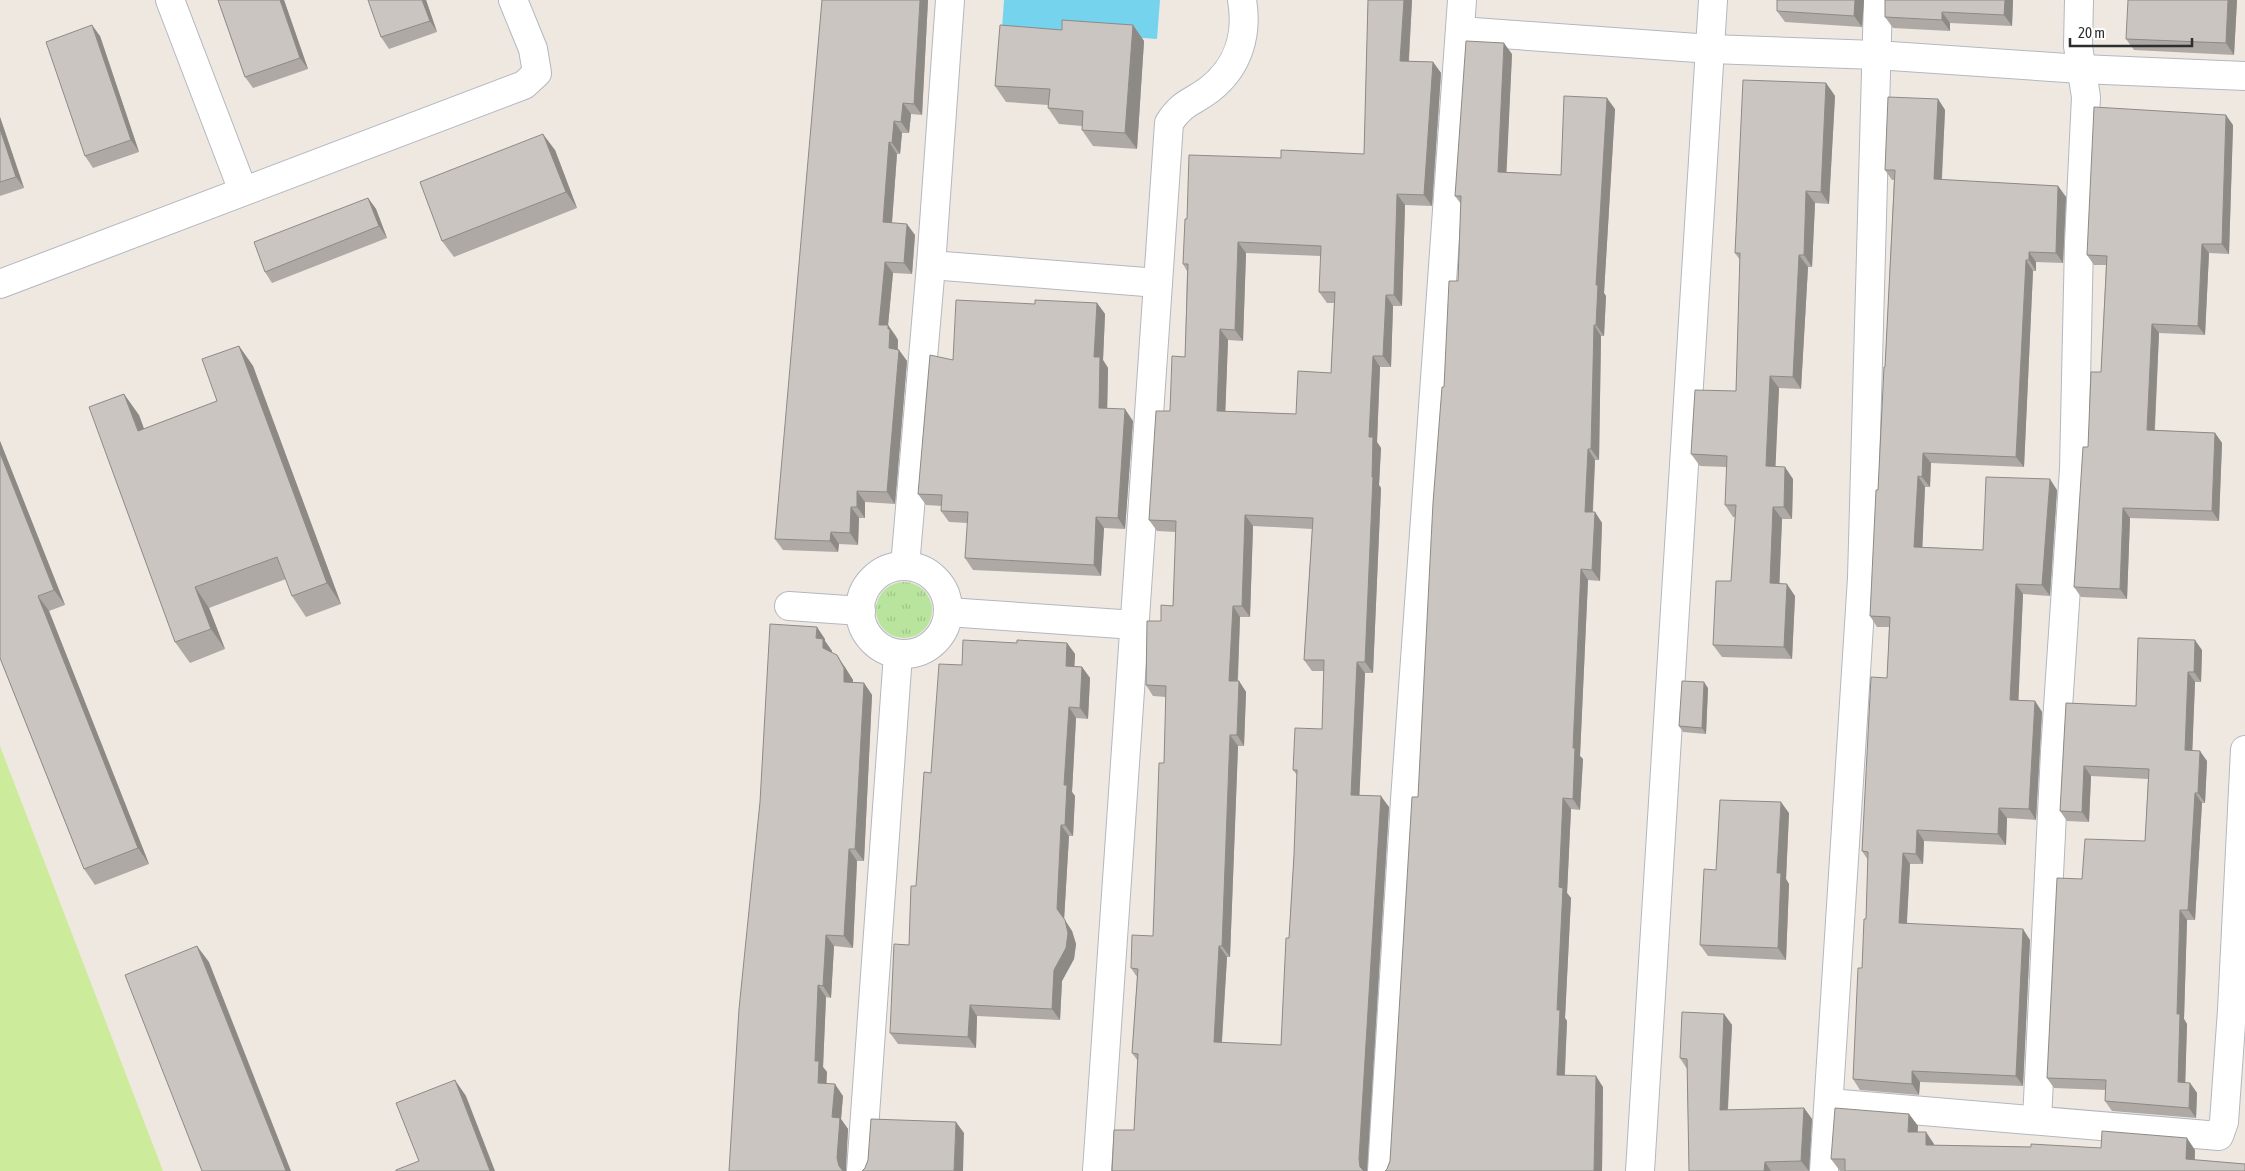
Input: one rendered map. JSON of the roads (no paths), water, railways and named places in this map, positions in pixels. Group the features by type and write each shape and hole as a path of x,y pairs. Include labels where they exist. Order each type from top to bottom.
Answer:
{"street":[{"path":"170,0 243,191"},
{"path":"0,284 524,86 537,73 533,48 513,0"},
{"path":"904,566 931,265 950,0"},
{"path":"1097,1171 1169,123 1185,103 1209,89 1226,73 1239,52 1244,26 1242,0"},
{"path":"1382,1171 1404,800 1462,0"},
{"path":"1640,1171 1713,0"},
{"path":"1824,1171 1862,578 1878,0"},
{"path":"2037,1120 2055,752 2074,469 2079,243 2086,96 2078,46 2079,0"},
{"path":"1460,31 1711,49 1876,55 2081,70 2245,76"},
{"path":"931,265 1158,283"},
{"path":"904,566 924,572 939,584 944,592 948,612 942,632 928,647 908,654 898,654 879,646 872,639 864,626 860,611 864,591 870,583 886,571 904,566"},
{"path":"789,606 860,611"},
{"path":"948,612 1135,625"},
{"path":"862,1171 898,654"},
{"path":"1829,1103 2216,1137 2221,1132 2224,1122 2236,1059 2232,1010 2245,750"}],"water":[{"path":"1004,0 1160,0 1157,39 1002,28"}]}
